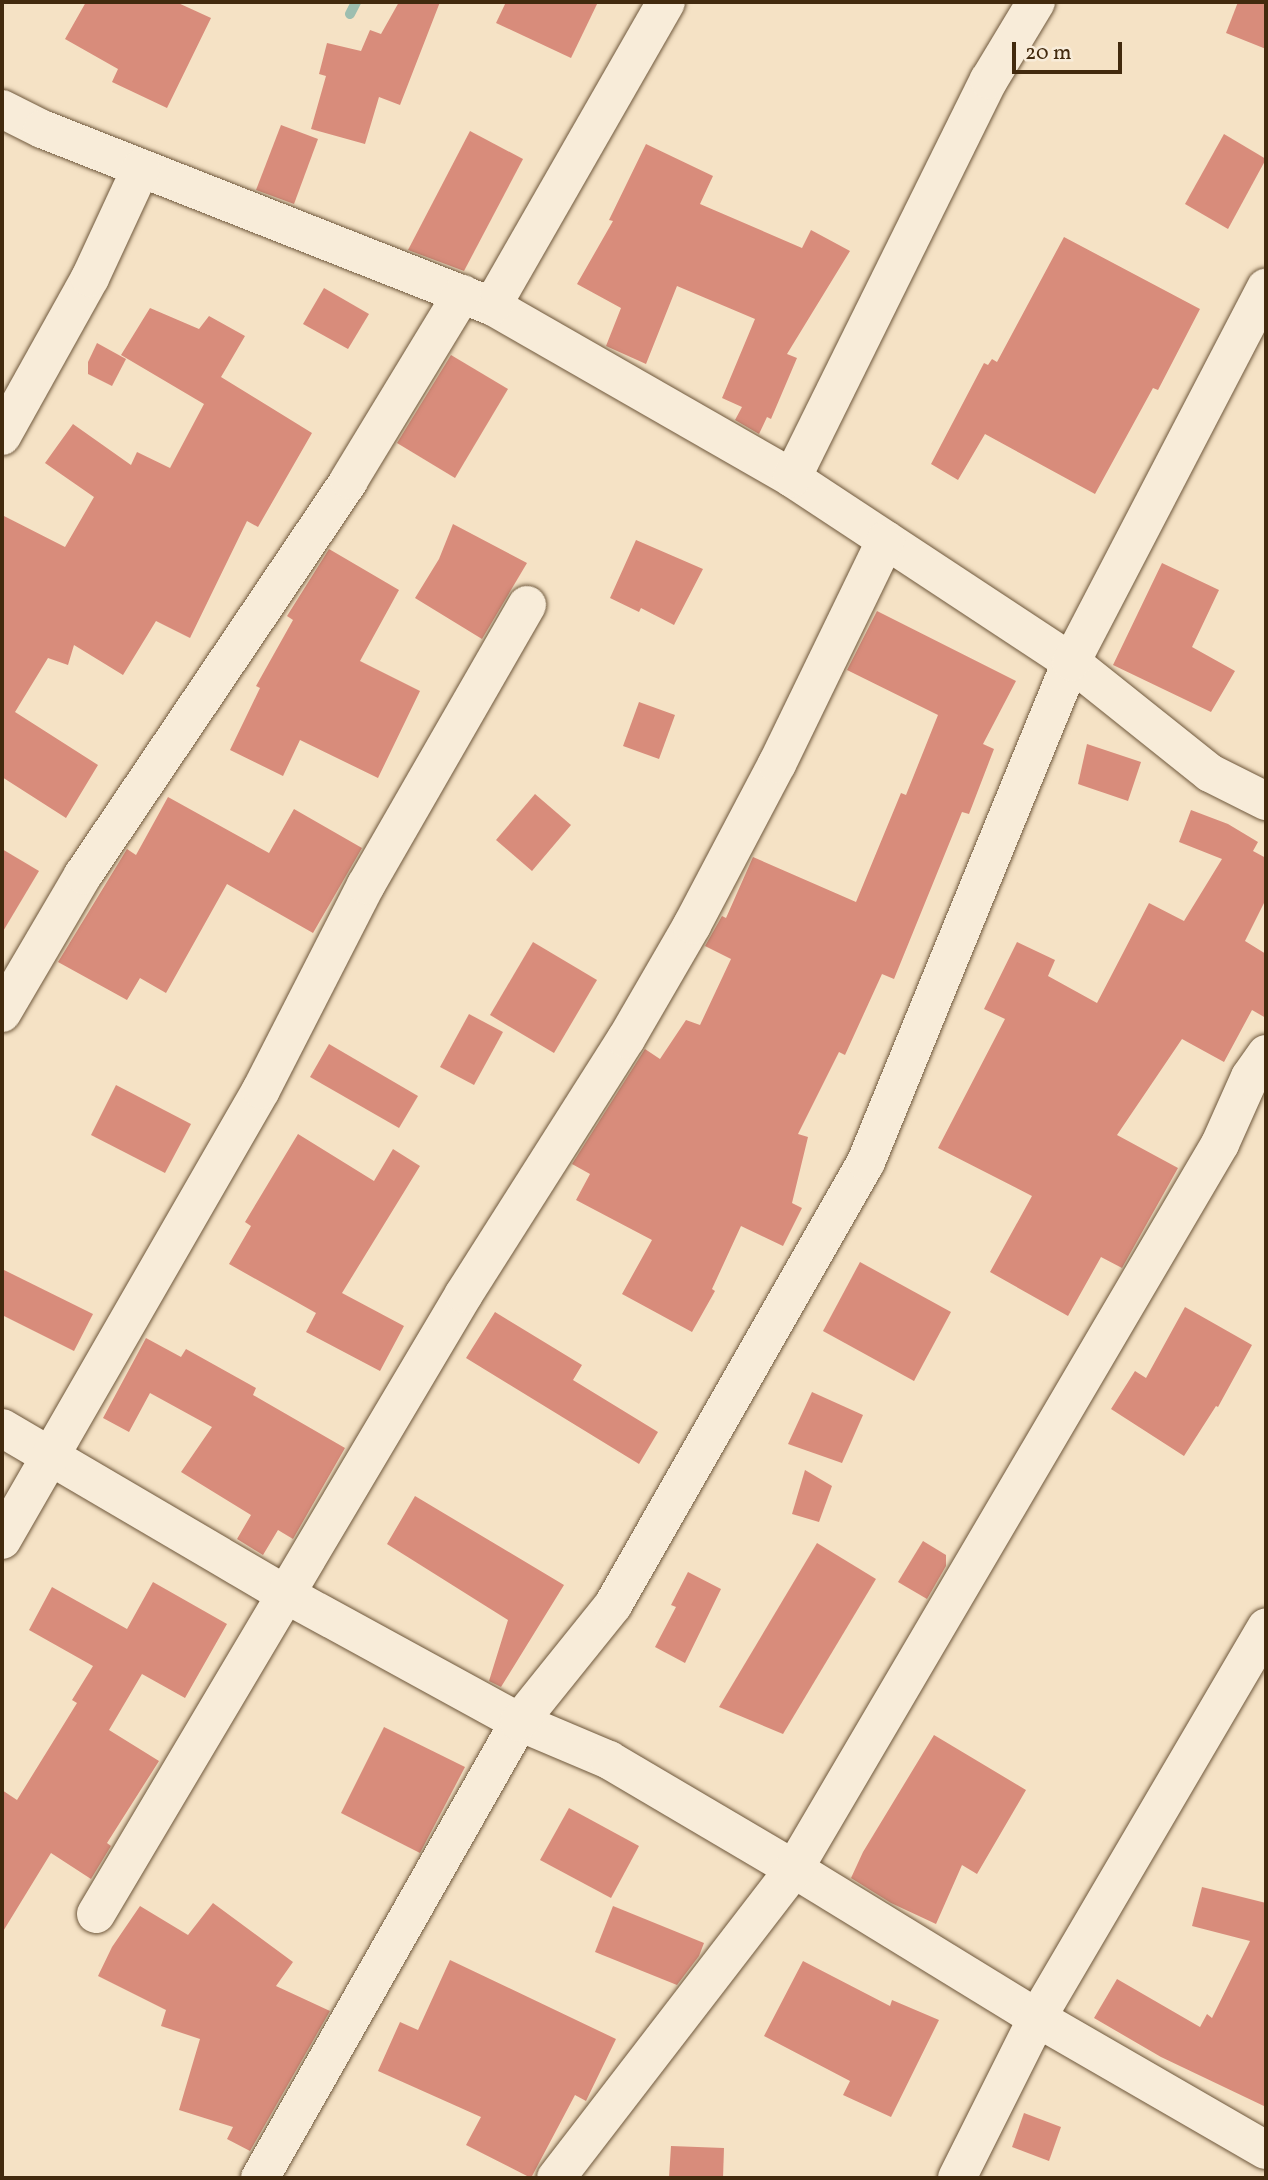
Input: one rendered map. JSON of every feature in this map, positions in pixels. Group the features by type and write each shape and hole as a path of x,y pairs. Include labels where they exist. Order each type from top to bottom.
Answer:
{"street":[{"path":"2,1013 83,875 342,491 477,300 666,2"},
{"path":"792,478 989,80 1036,2"},
{"path":"2,109 42,129 477,300 792,478 1071,662 1210,773 1266,801"},
{"path":"2,436 90,278 141,168"},
{"path":"260,2178 519,1723 613,1605 866,1162 1071,662 1266,288"},
{"path":"96,1914 464,1294 626,1039 692,925 777,764 886,540"},
{"path":"2,1540 261,1090 366,885 527,605"},
{"path":"556,2178 794,1869 1220,1144 1250,1077 1266,1054"},
{"path":"2,1428 287,1595 519,1723 609,1760 794,1869 1037,2018 1264,2145"},
{"path":"957,2178 1037,2018 1266,1627"}],"building":[{"path":"86,2 176,2 211,18 167,108 112,82 118,69 65,39"},
{"path":"399,2 440,2 400,105 379,97 365,144 311,129 326,76 319,74 327,43 361,51 370,30 381,34"},
{"path":"506,2 598,2 571,58 496,23"},
{"path":"1238,2 1266,2 1266,49 1226,33"},
{"path":"281,125 318,139 294,204 256,190"},
{"path":"470,131 523,159 464,271 408,250"},
{"path":"1224,134 1266,159 1228,229 1185,204"},
{"path":"646,144 713,176 700,204 802,248 811,230 850,251 787,354 797,358 771,419 767,417 759,434 735,420 742,407 722,398 755,319 677,286 646,364 606,346 621,308 577,284 613,221 609,220"},
{"path":"1064,237 1200,309 1158,390 1153,388 1095,494 985,434 958,480 931,464 984,363 988,365 992,359 997,362"},
{"path":"324,288 369,314 348,349 303,324"},
{"path":"150,308 199,329 209,316 245,336 221,377 312,433 258,527 247,521 190,638 156,621 123,675 74,645 68,665 48,658 15,712 98,765 66,818 2,777 2,515 65,547 94,497 45,463 73,424 131,465 137,452 170,468 204,404 121,355"},
{"path":"97,343 126,359 112,386 88,374 88,362"},
{"path":"451,355 508,389 455,478 397,443"},
{"path":"453,524 527,563 482,639 415,598 439,559"},
{"path":"636,540 703,569 674,625 641,608 639,612 610,598"},
{"path":"329,549 399,590 360,661 420,691 378,778 300,740 283,776 230,750 260,688 256,686 293,620 287,616"},
{"path":"1162,563 1219,590 1192,647 1235,671 1211,712 1113,665"},
{"path":"877,611 1016,681 983,744 994,749 969,814 962,812 894,979 882,974 845,1055 839,1052 798,1134 808,1137 792,1203 802,1208 783,1246 741,1226 712,1289 715,1291 692,1332 622,1294 652,1240 576,1200 590,1174 572,1164 645,1049 660,1059 686,1020 700,1025 731,959 705,946 722,916 726,918 753,857 856,902 901,793 906,795 938,715 847,670"},
{"path":"639,702 675,715 659,759 623,746"},
{"path":"1087,744 1141,762 1128,801 1078,784"},
{"path":"535,794 571,825 532,871 496,840"},
{"path":"168,797 269,853 294,809 362,848 313,933 227,884 166,993 140,978 127,1000 58,962 127,849 136,855"},
{"path":"1191,810 1228,824 1258,842 1253,851 1266,858 1266,899 1245,941 1266,954 1266,1018 1252,1010 1224,1062 1182,1039 1117,1135 1178,1168 1122,1268 1101,1257 1068,1316 990,1272 1032,1196 938,1148 1005,1019 984,1009 1017,942 1055,960 1048,976 1097,1003 1149,903 1184,921 1222,859 1179,842"},
{"path":"2,849 39,871 2,933"},
{"path":"533,942 597,980 554,1053 490,1015"},
{"path":"469,1014 503,1032 474,1085 440,1067"},
{"path":"329,1044 418,1096 399,1128 310,1077"},
{"path":"116,1085 191,1124 165,1173 91,1135"},
{"path":"298,1134 374,1181 393,1149 420,1166 342,1293 404,1326 380,1371 306,1332 316,1313 229,1264 251,1226 245,1222"},
{"path":"860,1262 951,1312 914,1381 823,1331"},
{"path":"2,1269 93,1314 74,1351 2,1315"},
{"path":"1185,1307 1252,1345 1218,1407 1216,1406 1184,1456 1111,1409 1135,1371 1146,1378"},
{"path":"495,1312 582,1365 573,1380 658,1432 639,1464 466,1358"},
{"path":"146,1338 181,1357 186,1349 256,1388 253,1395 345,1448 293,1539 278,1530 263,1555 237,1539 251,1515 181,1472 212,1427 150,1393 129,1432 103,1418"},
{"path":"812,1392 863,1415 842,1463 788,1444"},
{"path":"805,1470 832,1486 819,1522 792,1514"},
{"path":"415,1496 564,1585 501,1687 489,1681 508,1620 387,1544"},
{"path":"923,1541 946,1555 946,1566 927,1599 898,1582"},
{"path":"817,1543 876,1579 783,1734 719,1707"},
{"path":"688,1572 721,1589 685,1663 655,1647 676,1607 671,1605"},
{"path":"153,1582 227,1624 185,1698 142,1674 109,1730 159,1761 107,1843 111,1846 91,1879 51,1853 2,1933 2,1790 17,1800 77,1703 72,1700 93,1666 29,1630 52,1587 127,1629"},
{"path":"384,1727 465,1767 420,1853 341,1813"},
{"path":"934,1735 1026,1790 977,1874 962,1865 936,1924 891,1903 851,1878 863,1852"},
{"path":"569,1808 639,1846 611,1898 540,1860"},
{"path":"1202,1887 1266,1903 1266,2107 1161,2057 1094,2018 1117,1979 1200,2027 1207,2014 1212,2018 1250,1941 1192,1926"},
{"path":"213,1903 293,1962 276,1986 330,2011 250,2151 227,2139 233,2127 179,2110 200,2039 161,2026 166,2010 98,1976 112,1947 140,1906 188,1935"},
{"path":"613,1906 704,1943 699,1956 677,1985 595,1952"},
{"path":"450,1960 616,2039 586,2101 575,2095 531,2178 466,2145 481,2117 378,2071 400,2022 418,2030"},
{"path":"803,1961 890,2006 892,2000 939,2020 891,2117 843,2095 850,2081 764,2036"},
{"path":"1024,2113 1061,2127 1049,2161 1012,2147"},
{"path":"671,2146 724,2148 723,2178 669,2178"}],"waterway":[{"path":"350,14 356,2"}]}
